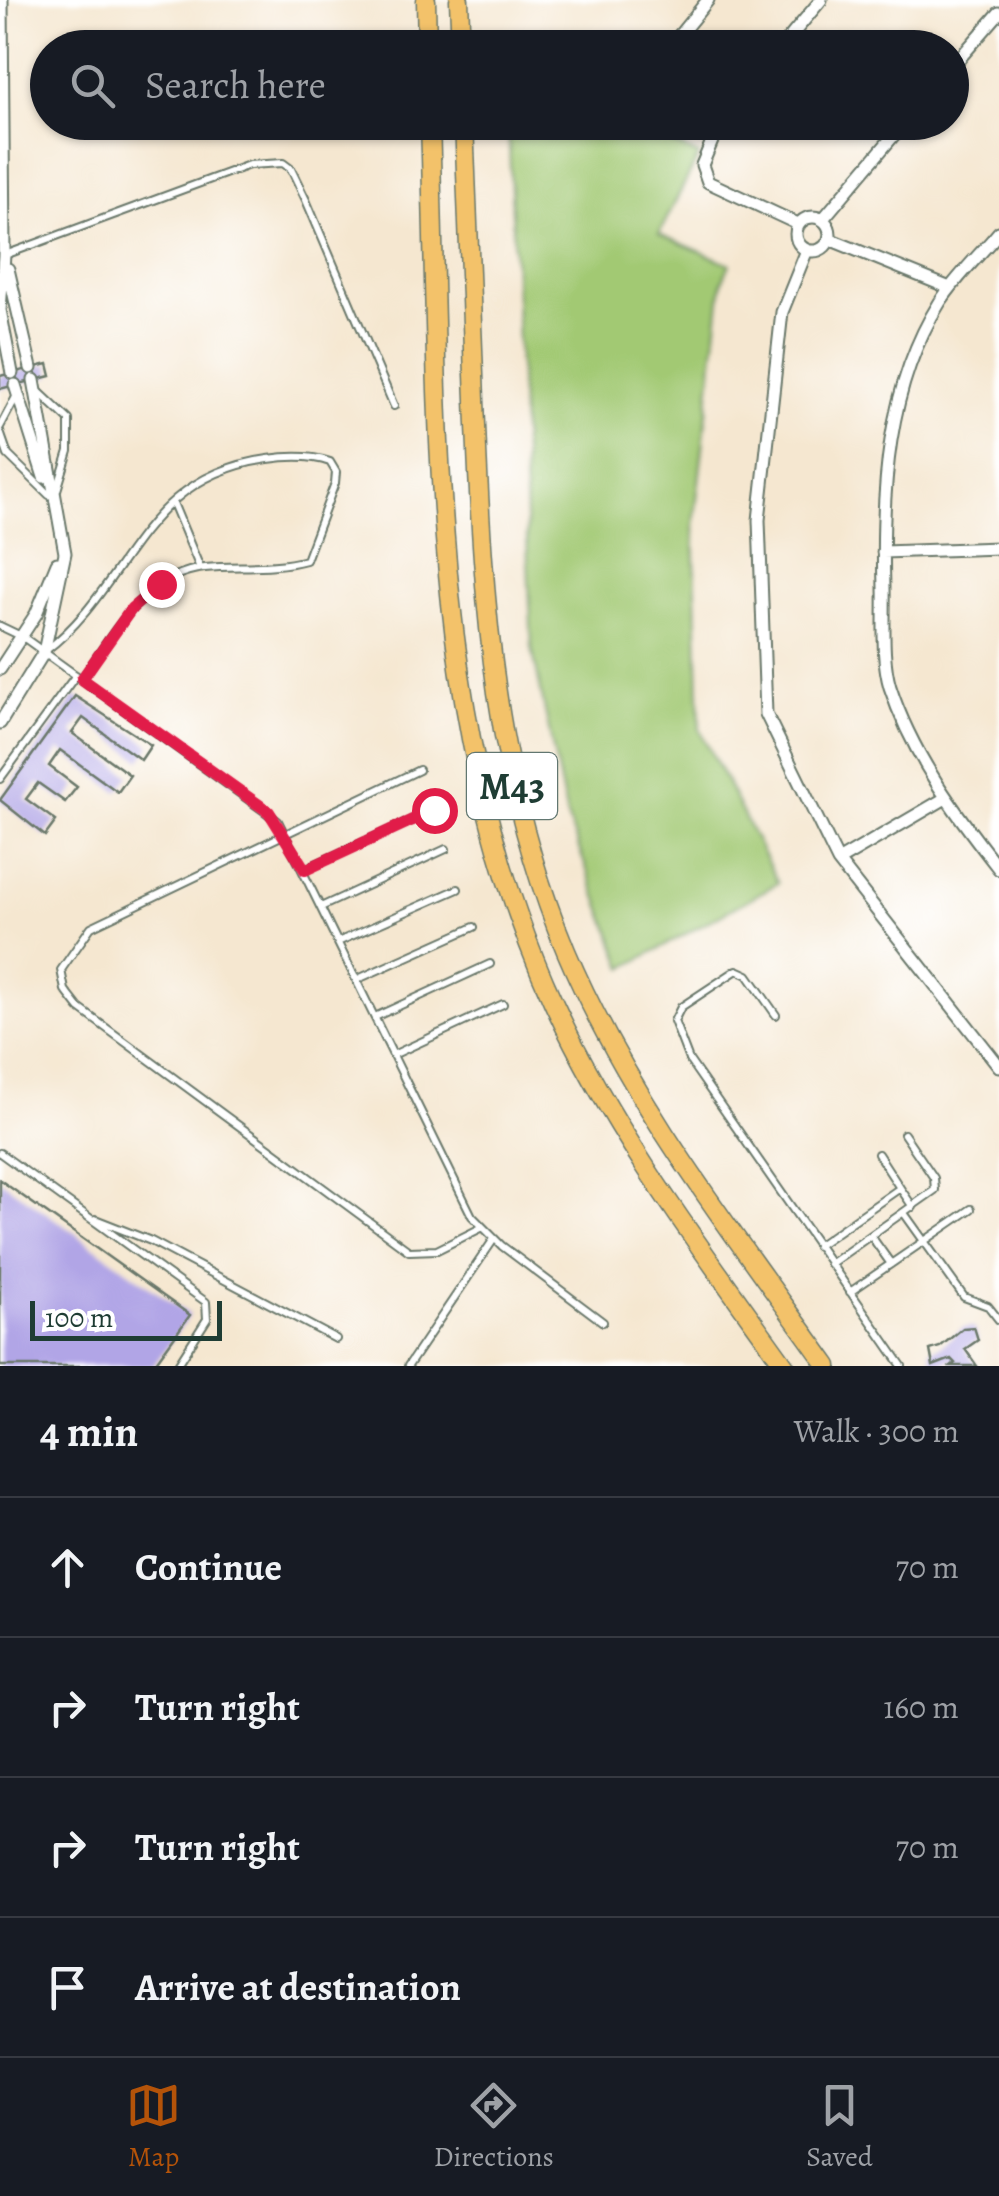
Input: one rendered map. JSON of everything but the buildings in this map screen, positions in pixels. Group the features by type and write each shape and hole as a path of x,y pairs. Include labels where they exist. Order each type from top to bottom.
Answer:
{"main road":[{"path":"426,0 427,30"},
{"path":"460,0 461,30"},
{"name":"M43","path":"431,140 441,451 452,623 461,702 492,838 534,959 591,1077 704,1253 785,1366"},
{"name":"M43","path":"465,140 485,606 494,697 514,792 555,924 652,1117 828,1366"}],"street":[{"path":"0,724 44,652 65,552 52,495 15,384 0,310 4,255 2,0"},
{"path":"684,30 708,0"},
{"path":"796,30 820,0"},
{"path":"969,47 999,13"},
{"path":"712,140 702,164 708,182 798,224"},
{"path":"823,219 890,140"},
{"path":"806,250 795,236 798,224 812,216 823,219"},
{"path":"823,219 829,240"},
{"path":"999,232 950,288 921,341 894,411 883,552 888,680 944,799 999,869"},
{"path":"806,250 822,248 829,240"},
{"path":"829,240 950,288"},
{"path":"806,250 782,312 759,520 764,705 774,734 838,861 999,1066"},
{"path":"0,669 23,637 52,582 58,558 34,379 4,255"},
{"path":"883,552 999,548"},
{"path":"838,861 944,799"}],"lane":[{"path":"4,255 248,165 283,163 291,169 306,200 394,406"},
{"path":"15,384 0,430 8,455 52,495 71,428 65,412 34,379"},
{"path":"0,778 132,608 161,584 200,568 306,560 336,472 321,458 250,462 222,470 173,502 128,547 72,631 44,652"},
{"path":"173,502 200,568"},
{"path":"0,626 23,637 269,812 286,832 481,1228 602,1322"},
{"path":"418,770 91,927 61,970 65,990 79,1008 134,1054 409,1251 436,1250 481,1228"},
{"path":"305,870 434,810"},
{"path":"323,906 446,848"},
{"path":"340,941 458,889"},
{"path":"358,979 474,927"},
{"path":"376,1016 490,964"},
{"path":"776,1015 748,975 737,970 681,1007 674,1022 689,1060 902,1366"},
{"path":"395,1054 503,1004"},
{"path":"830,1264 936,1186 904,1134"},
{"path":"0,1153 208,1305 206,1323 177,1366"},
{"path":"878,1154 913,1206"},
{"path":"817,1246 900,1188"},
{"path":"850,1292 971,1209"},
{"path":"904,1213 964,1297 988,1306 999,1320"},
{"path":"85,1215 151,1241 336,1339"},
{"path":"870,1236 891,1264"},
{"path":"408,1366 494,1239"}],"green space":[{"path":"509,140 666,140 699,155 659,234 730,264 722,282 694,525 700,730 778,883 624,968 567,817 532,648"}],"route":[{"path":"161,584 132,608 82,679 269,812 286,832 305,870 434,810"}]}
